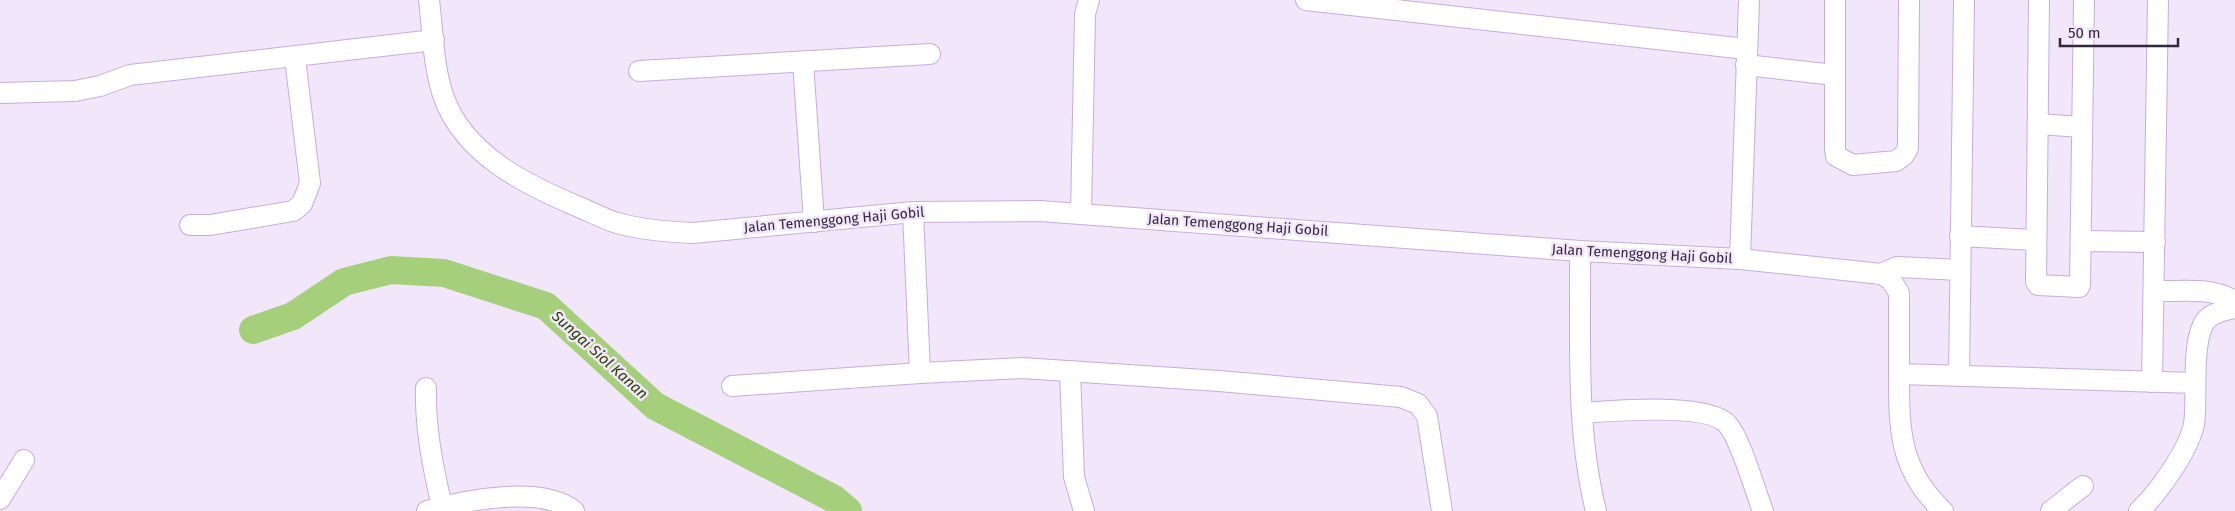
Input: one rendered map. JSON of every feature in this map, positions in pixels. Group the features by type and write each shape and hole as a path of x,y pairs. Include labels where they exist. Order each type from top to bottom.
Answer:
{"street":[{"name":"Jalan Temenggong Haji Gobil","path":"429,0 444,97 454,119 470,140 501,168 532,187 617,223 659,231 693,233 913,212 985,210 1080,213 1580,251 1740,259 1881,274"},
{"path":"1080,213 1085,14 1088,0"},
{"path":"1306,0 1746,57 1834,75"},
{"path":"1740,259 1749,0"},
{"path":"1835,0 1834,133 1836,156 1853,165 1896,161 1904,156 1908,148 1908,0"},
{"path":"1959,376 1964,0"},
{"path":"2040,0 2036,284 2078,287 2080,285 2081,241 2084,0"},
{"path":"2152,382 2158,0"},
{"path":"0,94 74,91 100,86 130,75 295,58 434,40"},
{"path":"639,71 930,54"},
{"path":"190,225 210,225 293,211 302,204 308,193 310,170 295,58"},
{"path":"804,62 814,222"},
{"path":"2038,124 2082,127"},
{"path":"913,212 920,373"},
{"path":"1960,236 2036,240"},
{"path":"2081,241 2154,242"},
{"path":"1580,251 1582,413 1589,482 1596,511"},
{"path":"1881,274 1898,267 1960,270"},
{"path":"1881,274 1891,280 1899,293 1900,422 1905,456 1915,477 1943,511"},
{"path":"2154,291 2214,292 2227,295 2235,302"},
{"path":"2139,511 2179,460 2194,426 2198,338 2206,320 2219,311 2235,308"},
{"path":"732,386 1022,368 1218,381 1401,397 1418,404 1427,416 1442,511"},
{"path":"1070,371 1072,461 1077,493 1084,511"},
{"path":"1899,374 2195,383"},
{"path":"426,388 425,414 435,509 519,496 536,496 567,505 574,511"},
{"path":"1582,413 1619,410 1699,411 1716,416 1728,425 1737,442 1763,511"},
{"path":"0,499 24,460"},
{"path":"2051,511 2083,486"}],"waterway":[{"name":"Sungai Siol Kanan","path":"253,330 293,316 344,282 391,270 444,273 546,306 655,406 834,499 848,511"}]}
